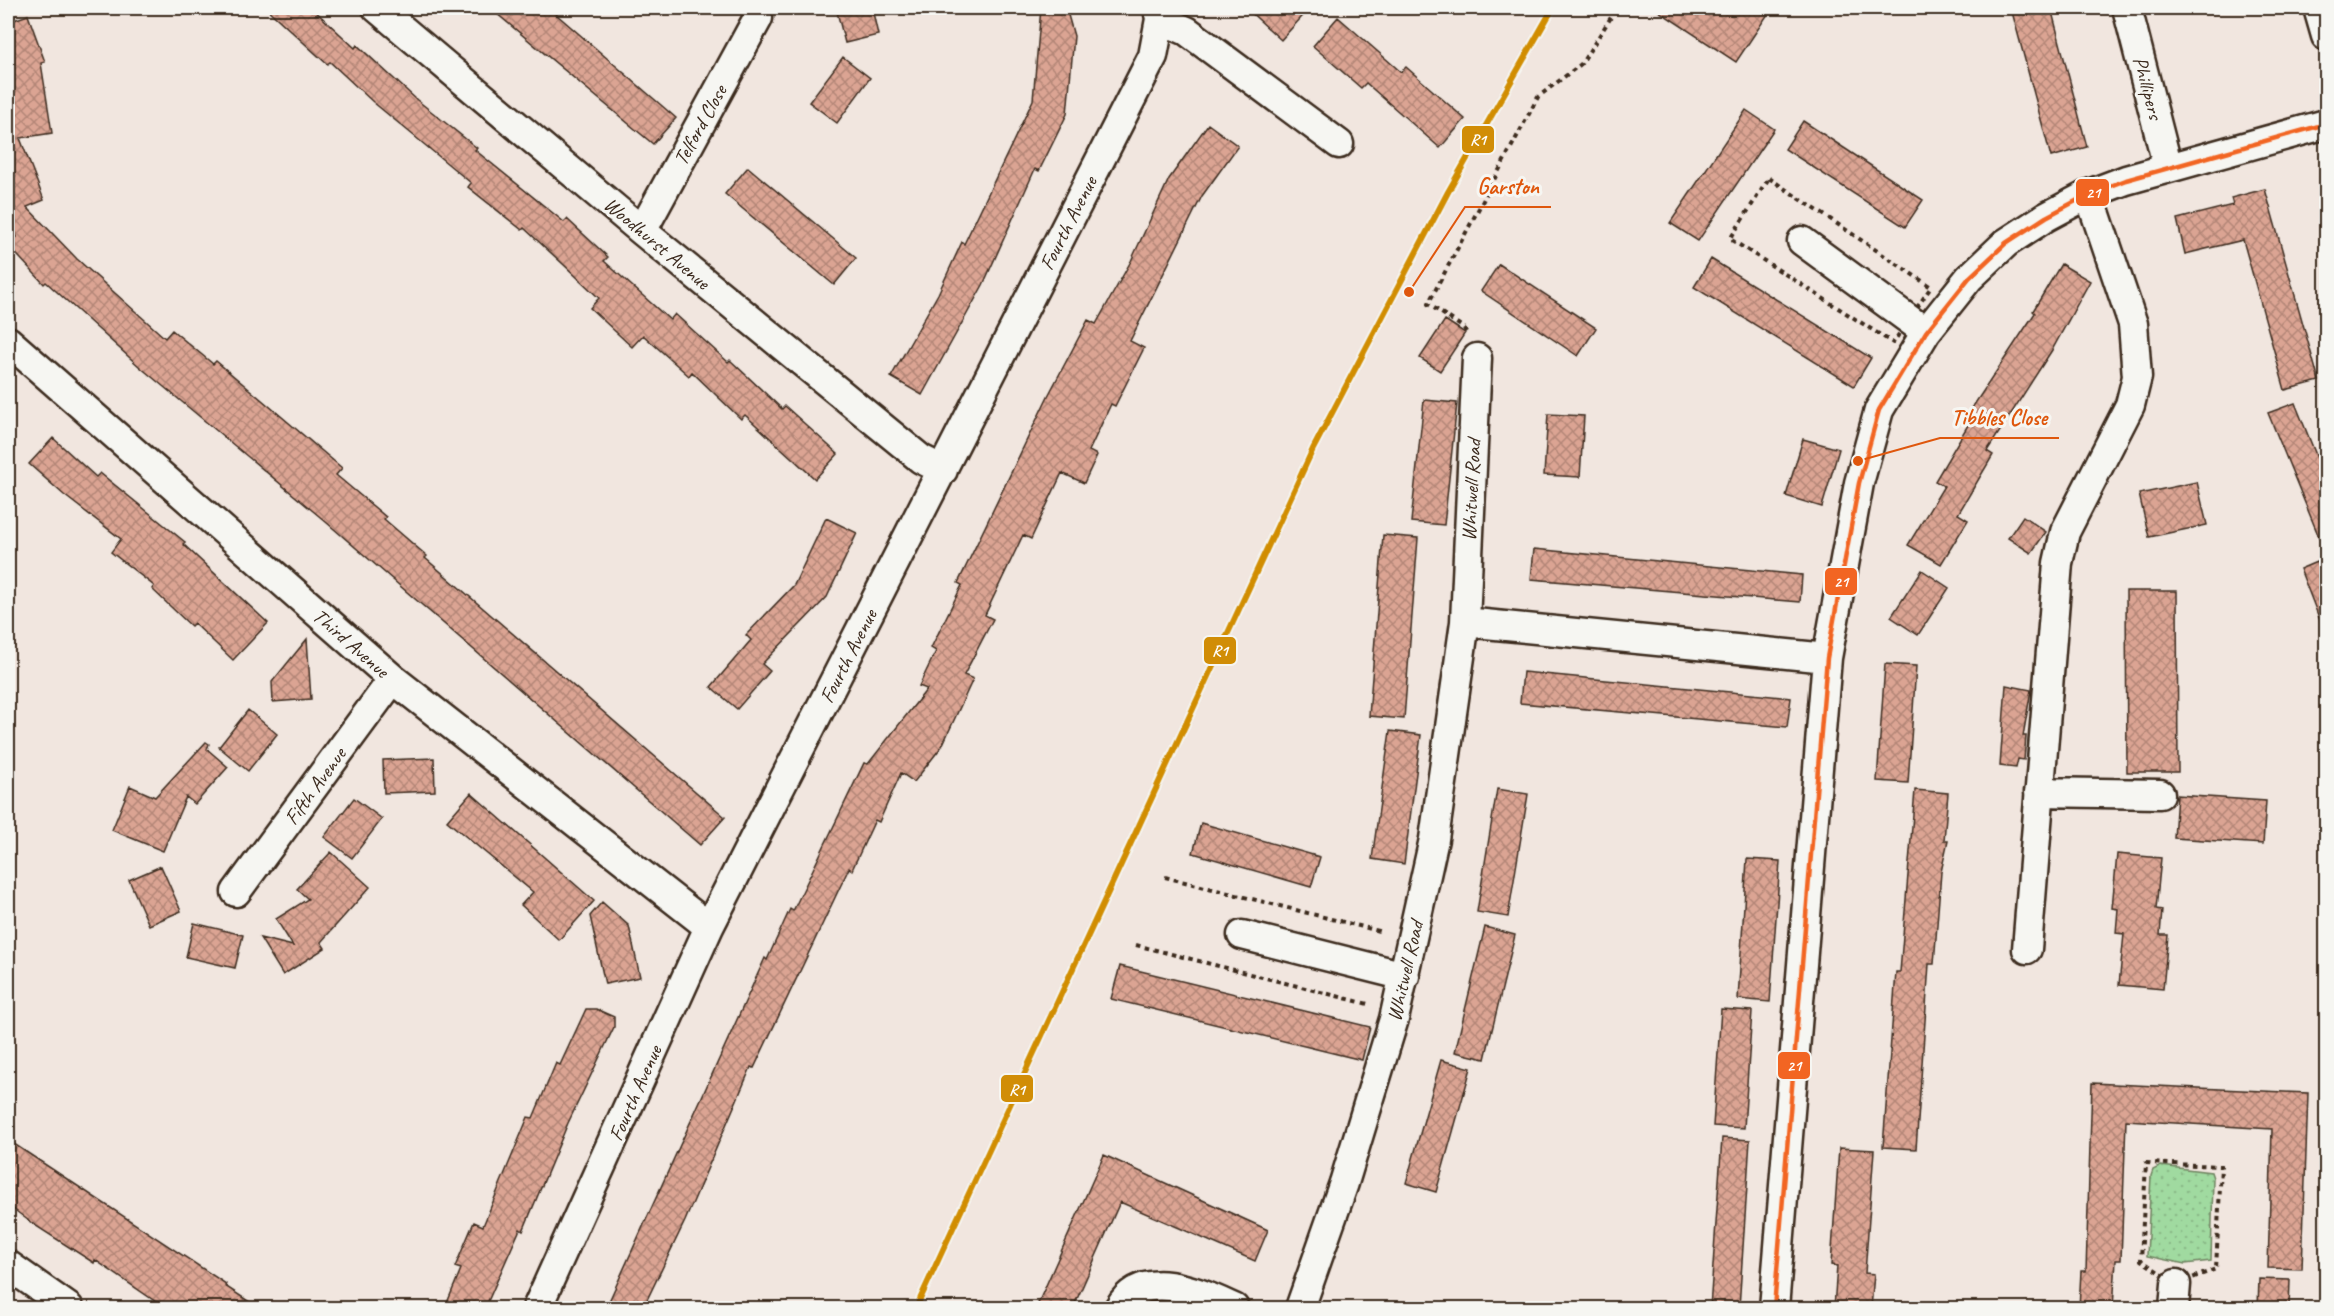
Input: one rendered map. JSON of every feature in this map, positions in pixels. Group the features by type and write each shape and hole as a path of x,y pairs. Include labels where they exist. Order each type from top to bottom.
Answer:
{"street":[{"name":"Woodhurst Avenue","path":"377,8 642,231 921,459 943,470"},
{"name":"Phillipers","path":"2127,8 2168,168"},
{"path":"2318,8 2326,36"},
{"path":"1159,13 1187,30 1339,144"},
{"name":"Fourth Avenue","path":"537,1308 709,927 1153,56 1159,13"},
{"name":"Telford Close","path":"642,231 758,18"},
{"path":"1774,1308 1827,658 1859,483 1880,410 1926,332 1969,278 2006,243 2046,217 2089,194 2126,180 2326,124"},
{"path":"2027,949 2058,563 2065,532 2130,405 2137,377 2133,324 2089,194"},
{"path":"1802,242 1926,332"},
{"name":"Third Avenue","path":"8,341 393,680 709,927"},
{"name":"Whitwell Road","path":"1300,1308 1344,1184 1396,1011 1434,839 1465,622 1477,358"},
{"path":"1465,622 1827,658"},
{"name":"Fifth Avenue","path":"236,892 393,680"},
{"path":"2039,792 2160,794"},
{"path":"1242,934 1405,976"},
{"path":"8,1265 69,1308"},
{"path":"1119,1308 1134,1293 1170,1285 1189,1288 1234,1308"}],"path":[{"path":"1477,358 1464,328 1428,304 1538,98 1581,64 1617,8"},
{"path":"1165,877 1412,939"},
{"path":"1136,945 1396,1011"},
{"path":"2146,1163 2221,1166 2216,1269 2175,1296 2141,1260 2146,1163"}],"green space":[{"path":"2161,1166 2211,1172 2213,1178 2211,1261 2185,1264 2147,1256 2151,1176 2153,1170"}],"building":[{"path":"266,8 312,8 355,48 357,45 417,100 477,148 475,150 564,222 567,219 608,257 604,261 670,320 675,314 728,362 730,360 782,409 785,406 838,454 815,479 745,415 741,419 692,372 689,376 643,335 632,347 590,308 599,298 563,264 524,228 522,230 468,187 471,183 373,102 330,62 327,64"},
{"path":"490,8 549,8 676,118 653,144"},
{"path":"836,8 872,8 878,35 845,43"},
{"path":"1041,8 1066,8 1074,36 1067,114 1039,171 1035,169 983,285 922,395 891,377 938,294 962,242 964,244 1033,100"},
{"path":"1246,8 1310,8 1281,40"},
{"path":"1654,8 1772,8 1736,62"},
{"path":"2011,8 2051,8 2087,147 2051,157"},
{"path":"28,15 45,62 41,63 52,133 20,138 44,200 27,207 77,259 165,338 172,330 213,364 216,361 342,468 336,475 386,517 384,519 427,556 425,558 725,817 700,845 319,516 140,367 46,282 44,284 8,245 17,237 8,215 8,22"},
{"path":"1338,17 1401,72 1406,67 1465,119 1440,148 1366,83 1361,88 1313,46"},
{"path":"843,57 870,78 837,123 809,102"},
{"path":"1746,110 1774,129 1698,241 1670,223"},
{"path":"1803,121 1923,200 1905,227 1785,149"},
{"path":"1208,124 1238,146 1202,196 1130,341 1144,348 1115,406 1111,404 1089,451 1097,455 1084,483 1062,473 1031,539 1023,535 985,615 993,619 964,675 973,679 942,746 914,782 901,773 879,822 875,820 852,870 849,868 754,1068 751,1067 685,1221 643,1308 606,1308 765,958 767,960 790,909 793,911 864,763 868,764 927,689 919,686 936,651 931,648 962,585 958,583 1048,396 1088,320 1096,324 1131,261 1169,179"},
{"path":"748,167 856,258 834,285 725,194"},
{"path":"2265,189 2319,381 2285,390 2243,240 2185,254 2177,219 2233,205 2231,198"},
{"path":"1711,259 1871,358 1854,386 1694,287"},
{"path":"1499,264 1596,328 1578,356 1481,291"},
{"path":"2061,264 2090,281 2052,350 1987,451 1993,455 1958,514 1968,520 1941,564 1908,545 1944,486 1935,481 1971,420 1966,417 2035,313 2033,311"},
{"path":"1445,320 1465,333 1440,371 1420,358"},
{"path":"1424,400 1457,403 1444,525 1411,522"},
{"path":"2295,403 2326,480 2326,554 2268,413"},
{"path":"1548,414 1584,416 1580,477 1544,475"},
{"path":"53,438 96,477 100,473 185,542 183,544 268,623 233,660 194,623 191,626 152,589 154,586 111,552 121,539 64,495 29,464"},
{"path":"1803,439 1839,449 1822,507 1786,496"},
{"path":"2197,482 2207,525 2149,537 2139,494"},
{"path":"2023,516 2046,532 2031,553 2008,538"},
{"path":"826,518 857,533 827,597 762,664 770,671 737,709 711,687 751,640 746,635 794,585"},
{"path":"1383,535 1418,538 1404,719 1369,716"},
{"path":"1534,549 1802,575 1800,602 1531,579"},
{"path":"2326,558 2326,633 2325,633 2300,569"},
{"path":"1922,570 1949,588 1918,635 1891,617"},
{"path":"2126,591 2177,591 2178,772 2127,772"},
{"path":"307,639 311,699 273,702 272,682"},
{"path":"1885,664 1916,666 1908,783 1877,781"},
{"path":"1523,672 1791,698 1787,727 1520,703"},
{"path":"2006,685 2031,690 2023,736 2026,736 2024,760 2018,759 2016,768 2000,766"},
{"path":"248,710 277,734 248,771 219,747"},
{"path":"1390,731 1421,735 1404,864 1372,859"},
{"path":"206,742 209,744 207,749 228,767 195,804 186,797 163,851 112,830 130,786 155,797"},
{"path":"434,758 435,791 384,793 383,760"},
{"path":"1497,789 1528,794 1508,917 1477,912"},
{"path":"1915,790 1948,793 1944,840 1948,840 1941,872 1934,964 1929,964 1916,1149 1883,1147 1896,972 1900,972"},
{"path":"471,793 594,901 559,940 521,905 533,892 447,821"},
{"path":"2177,795 2266,801 2263,844 2174,838"},
{"path":"354,798 382,819 352,858 324,837"},
{"path":"1201,823 1320,857 1311,887 1193,853"},
{"path":"331,852 370,887 321,942 325,948 283,975 260,938 293,946 276,919 308,899 297,889"},
{"path":"2117,854 2161,858 2156,909 2162,910 2160,935 2168,935 2163,989 2119,985 2124,934 2116,933 2118,909 2112,908"},
{"path":"1747,859 1780,861 1770,1002 1738,999"},
{"path":"161,866 181,911 149,925 129,880"},
{"path":"602,902 629,926 640,977 605,984 590,916"},
{"path":"194,923 243,935 235,968 186,957"},
{"path":"1485,927 1515,935 1485,1059 1455,1052"},
{"path":"1120,966 1370,1027 1362,1060 1111,999"},
{"path":"586,1009 596,1009 614,1017 614,1027 568,1123 523,1231 520,1229 485,1308 445,1308 461,1269 455,1267 474,1222 483,1226 528,1117 533,1118 556,1063 560,1065"},
{"path":"1721,1009 1752,1011 1744,1128 1713,1126"},
{"path":"1441,1060 1471,1068 1436,1192 1406,1183"},
{"path":"2092,1083 2308,1093 2302,1269 2268,1268 2272,1129 2126,1120 2121,1260 2116,1260 2113,1308 2079,1308 2081,1271 2086,1271"},
{"path":"1722,1138 1750,1140 1739,1308 1710,1308"},
{"path":"8,1140 259,1308 165,1308 95,1260 94,1263 33,1224 8,1205"},
{"path":"1839,1148 1874,1150 1865,1273 1874,1274 1871,1308 1834,1308 1837,1266 1831,1265"},
{"path":"1104,1155 1268,1230 1255,1261 1120,1202 1073,1308 1036,1308"},
{"path":"2259,1279 2290,1280 2289,1308 2258,1308"}],"transit line":[{"name":"R1","path":"916,1308 1313,449 1448,192 1553,8"},
{"name":"21","path":"1774,1308 1827,658 1859,483 1879,410 1926,332 1969,278 2006,243 2046,217 2089,194 2126,180 2326,124"}],"place":[{"name":"Garston","path":"1409,292"},
{"name":"Tibbles Close","path":"1858,461"}]}
